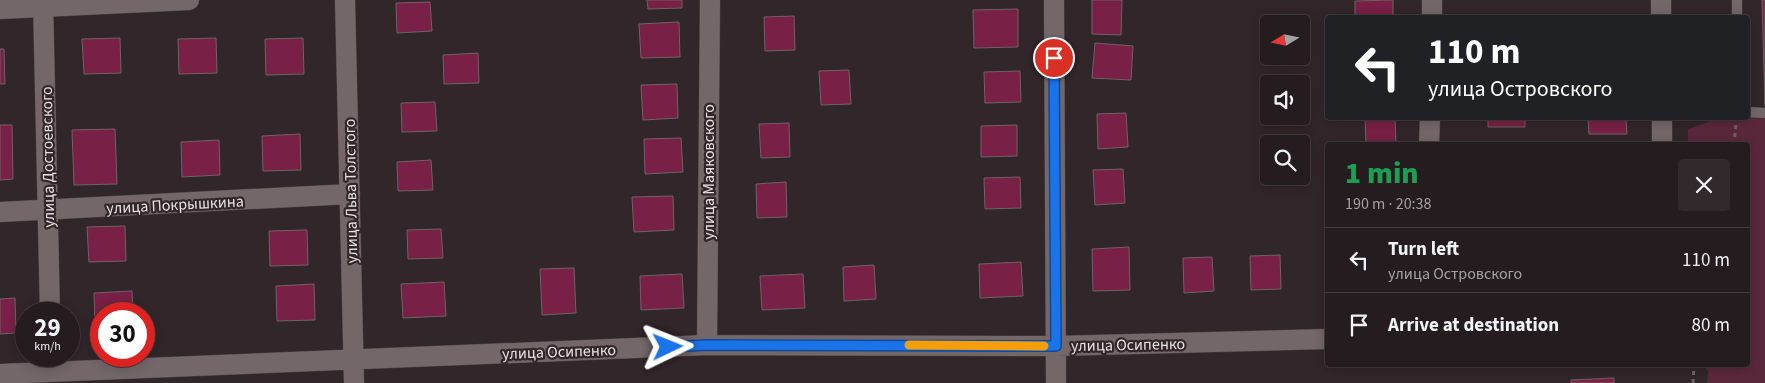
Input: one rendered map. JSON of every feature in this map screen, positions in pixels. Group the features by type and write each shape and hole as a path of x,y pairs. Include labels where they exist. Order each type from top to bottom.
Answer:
{"street":[{"path":"0,9 43,4 189,0"},
{"name":"улица Льва Толстого","path":"345,0 354,383"},
{"name":"улица Маяковского","path":"707,345 710,0"},
{"path":"1054,0 1056,383"},
{"path":"1432,0 1432,15"},
{"path":"1661,0 1661,15"},
{"name":"улица Достоевского","path":"43,4 50,302"},
{"path":"1429,142 1430,120"},
{"path":"1662,120 1662,142"},
{"name":"улица Покрышкина","path":"0,212 350,194"},
{"name":"улица Осипенко","path":"80,364 354,360 707,345 1056,346 1325,339"},
{"name":"улица Осипенко","path":"0,374 36,367"}],"lane":[{"path":"1737,0 1737,15"},
{"path":"1750,112 1765,113"}],"path":[{"path":"1734,142 1736,120"},
{"path":"1693,383 1694,367"}],"shaded area":[{"path":"1750,112 1765,113 1765,383 1707,383 1708,371 1705,367 1750,367 1750,142 1688,142 1688,129 1714,120 1750,120"}],"building":[{"path":"647,0 682,0 682,8 648,9"},
{"path":"1092,0 1122,0 1121,35 1092,34"},
{"path":"1393,0 1393,15 1355,15 1355,1"},
{"path":"1762,0 1765,0 1765,106"},
{"path":"430,2 432,31 397,33 396,3"},
{"path":"1018,9 1018,47 974,48 973,10"},
{"path":"794,16 795,50 765,51 764,17"},
{"path":"679,22 680,57 641,58 639,24"},
{"path":"120,38 121,73 84,74 82,39"},
{"path":"216,38 217,73 179,74 178,39"},
{"path":"303,38 304,74 266,75 265,39"},
{"path":"1095,43 1133,46 1131,80 1092,78"},
{"path":"0,49 4,49 5,84 0,84"},
{"path":"478,53 479,83 444,84 443,55"},
{"path":"849,70 851,104 821,105 819,71"},
{"path":"1020,71 1021,102 985,103 984,72"},
{"path":"677,84 678,118 643,120 641,85"},
{"path":"435,102 437,131 402,132 401,103"},
{"path":"1126,113 1128,147 1098,149 1097,114"},
{"path":"1365,120 1395,120 1396,142 1366,142"},
{"path":"1488,120 1525,120 1525,127 1488,127"},
{"path":"1588,120 1626,120 1627,134 1589,134"},
{"path":"789,123 790,157 761,158 759,124"},
{"path":"0,125 12,125 13,179 0,180"},
{"path":"1017,125 1017,156 981,157 981,126"},
{"path":"115,129 117,184 74,185 72,130"},
{"path":"300,134 301,170 263,171 262,136"},
{"path":"681,138 683,172 645,174 644,139"},
{"path":"219,140 220,175 182,177 181,142"},
{"path":"431,160 433,190 398,191 397,162"},
{"path":"1123,169 1125,203 1095,205 1093,170"},
{"path":"1020,177 1021,208 985,209 984,178"},
{"path":"786,182 787,217 757,218 756,184"},
{"path":"673,196 674,230 634,232 632,197"},
{"path":"125,226 126,261 89,262 87,227"},
{"path":"441,229 443,258 408,259 407,230"},
{"path":"307,230 308,265 270,266 269,231"},
{"path":"1129,247 1130,290 1093,291 1092,249"},
{"path":"1280,255 1281,289 1251,290 1250,256"},
{"path":"1212,257 1214,291 1184,293 1183,258"},
{"path":"1021,262 1023,296 980,298 979,264"},
{"path":"874,265 876,299 844,301 843,267"},
{"path":"574,268 576,313 542,315 540,269"},
{"path":"682,274 684,308 641,310 640,276"},
{"path":"803,274 805,308 762,310 760,276"},
{"path":"444,282 446,316 403,318 401,284"},
{"path":"314,284 315,320 277,321 276,286"},
{"path":"132,291 132,302 94,302 94,293"},
{"path":"15,298 15,333 0,334 0,299"},
{"path":"1614,378 1614,383 1571,383 1571,380"}],"slow traffic":[{"path":"909,345 1044,346"}],"route":[{"path":"668,347 707,345 1056,346 1054,58"}]}
